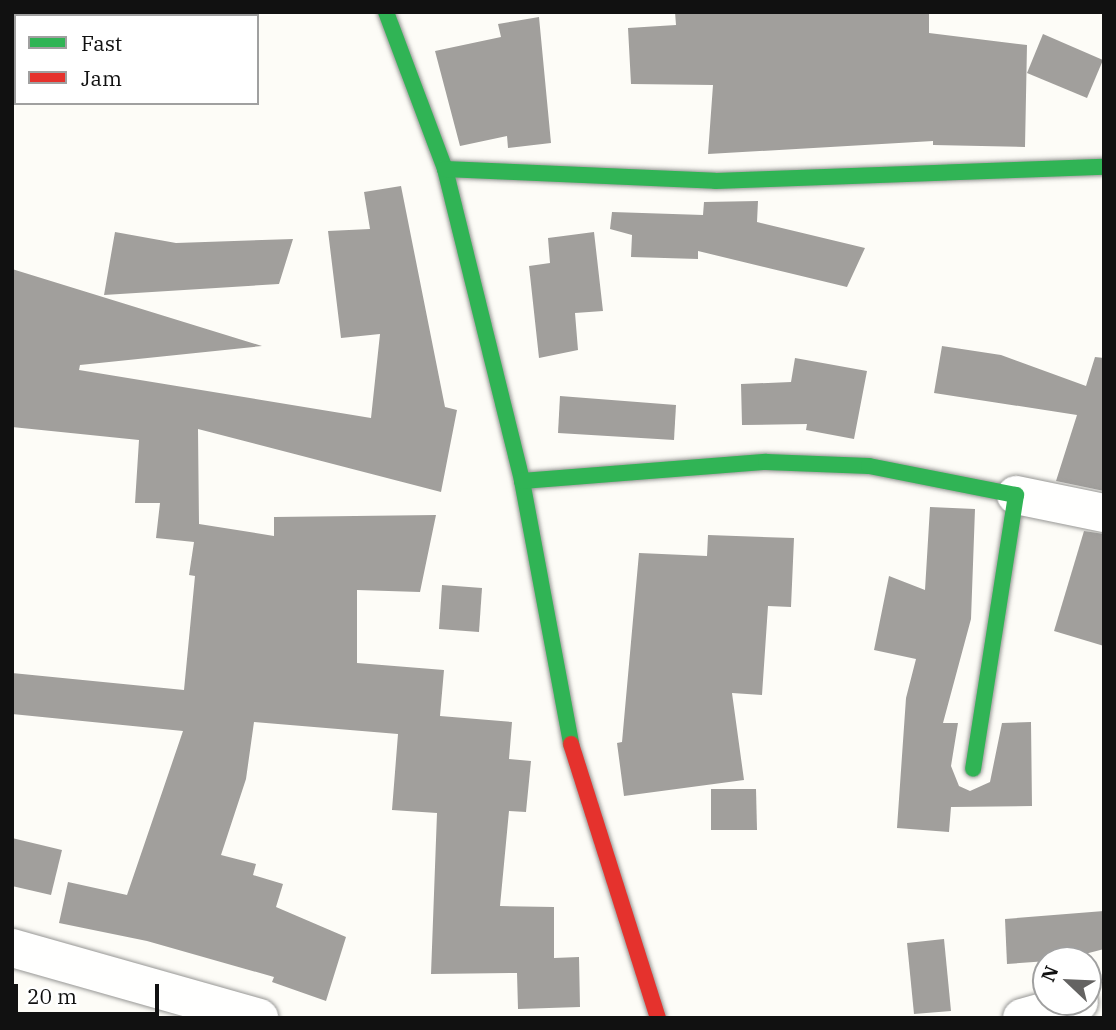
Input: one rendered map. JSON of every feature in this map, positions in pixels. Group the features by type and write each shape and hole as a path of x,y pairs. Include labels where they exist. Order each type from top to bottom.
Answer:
{"street":[{"path":"386,12 445,169 522,481 567,732 658,1018"},
{"path":"445,169 715,181 1104,167"},
{"path":"522,481 766,462 869,466 1104,513"},
{"path":"974,769 1016,495"},
{"path":"12,948 259,1018"}],"building":[{"path":"675,12 929,12 929,33 1027,45 1025,147 933,145 933,141 708,154 713,85 631,84 628,28 676,25"},
{"path":"539,17 551,143 508,148 507,136 460,146 435,51 501,37 498,24"},
{"path":"1043,34 1103,60 1087,98 1027,73"},
{"path":"401,186 445,407 457,410 441,492 198,429 199,524 274,536 274,517 436,515 420,592 357,590 357,663 444,670 440,716 512,722 509,759 531,761 526,812 509,811 500,906 554,907 554,958 579,957 580,1007 518,1009 517,973 431,974 437,813 392,810 398,734 254,722 246,779 221,855 256,864 253,875 283,884 276,907 346,937 326,1001 272,982 274,977 147,941 59,923 68,882 127,895 183,731 12,714 12,673 184,690 195,576 189,575 194,542 156,538 160,503 135,503 139,440 12,427 12,269 262,346 80,365 79,370 371,418 380,334 341,338 328,231 370,229 364,192"},
{"path":"758,201 757,222 865,248 847,287 698,251 698,259 631,257 632,235 610,229 612,212 703,215 704,202"},
{"path":"115,232 176,243 293,239 279,284 104,295"},
{"path":"594,232 603,311 575,313 578,350 539,358 529,266 550,263 548,238"},
{"path":"942,346 1001,355 1086,386 1095,357 1104,358 1104,491 1056,481 1077,415 934,393"},
{"path":"795,358 867,371 854,439 806,430 807,424 742,425 741,384 791,382"},
{"path":"560,396 676,405 674,440 558,433"},
{"path":"930,507 975,509 971,619 943,723 958,723 951,766 959,786 970,791 990,782 1002,723 1031,722 1032,806 951,807 949,832 897,828 906,698 916,659 874,650 889,576 925,590"},
{"path":"1084,531 1104,534 1104,646 1054,631"},
{"path":"708,535 794,538 791,607 768,606 762,695 732,693 744,780 624,796 617,743 622,742 639,553 707,556"},
{"path":"442,585 482,588 479,632 439,629"},
{"path":"711,789 756,789 757,830 711,830"},
{"path":"12,838 62,850 51,895 12,886"},
{"path":"1104,911 1104,949 1102,946 1032,946 1032,962 1007,964 1005,919"},
{"path":"944,939 951,1011 914,1014 907,943"}],"traffic: fast":[{"path":"386,12 445,169 522,481 571,744"},
{"path":"445,169 715,181 1104,167"},
{"path":"522,481 766,462 869,466 1016,495 973,769"}],"traffic: jam":[{"path":"133,14 138,12"},
{"path":"571,744 658,1018"}]}
